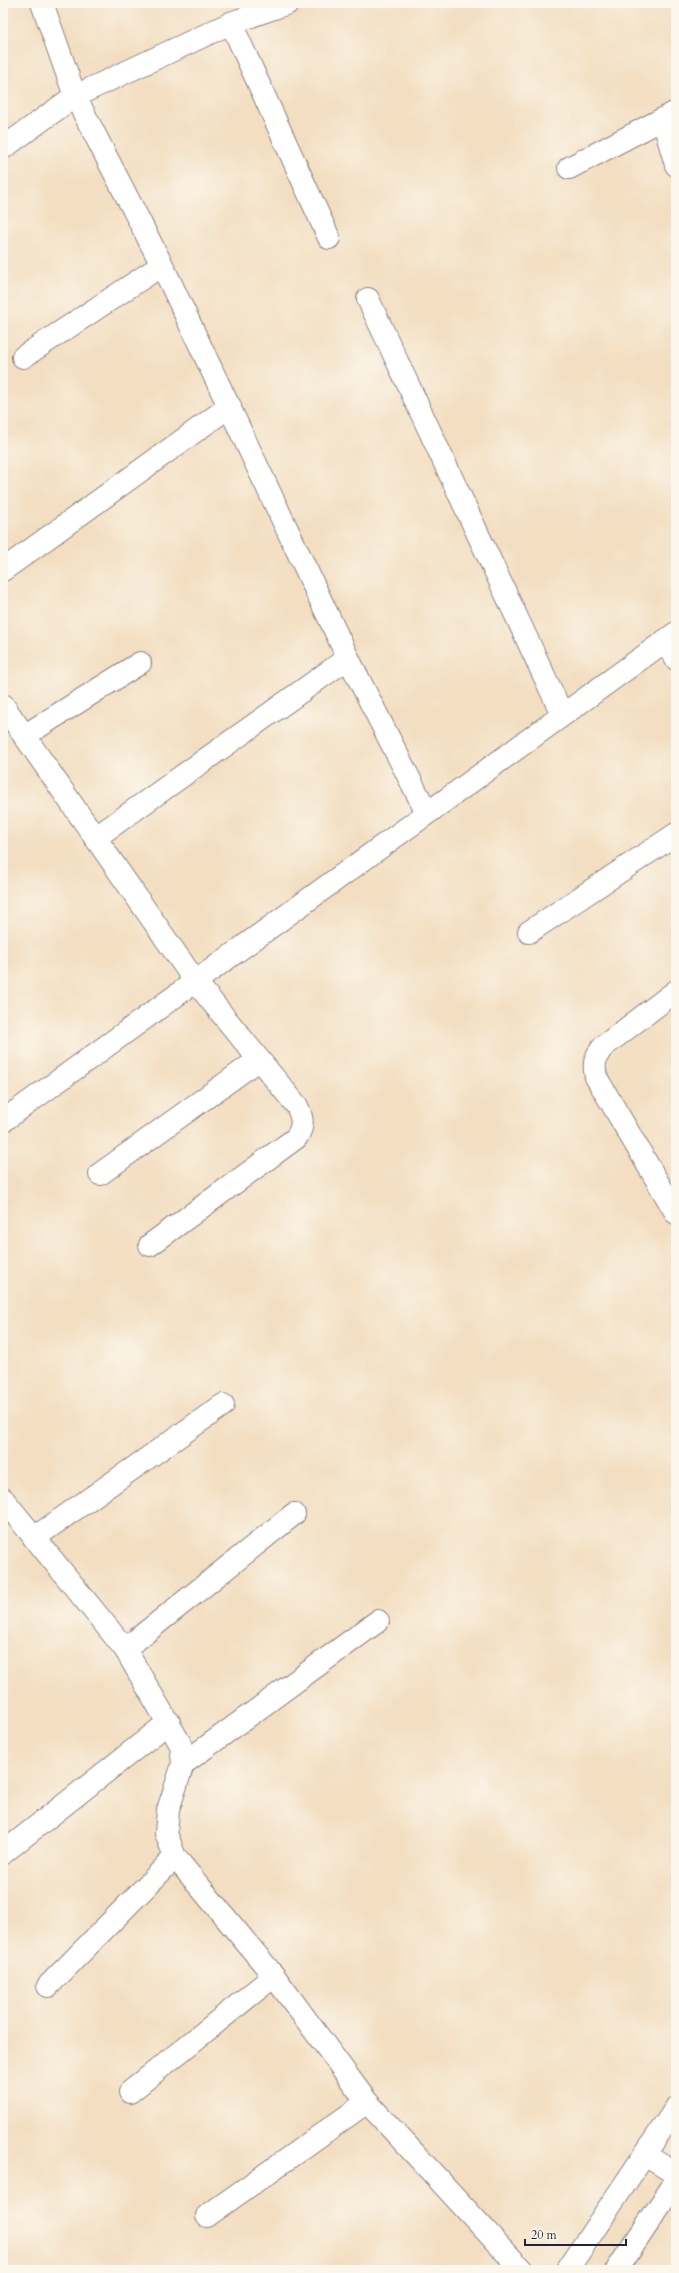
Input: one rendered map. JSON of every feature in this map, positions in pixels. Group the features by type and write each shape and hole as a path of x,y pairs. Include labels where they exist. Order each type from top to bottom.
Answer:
{"street":[{"path":"42,3 75,96 162,265 348,658 428,813"},
{"path":"3,148 75,96 231,23 288,3"},
{"path":"231,23 329,238"},
{"path":"569,168 669,116 676,165"},
{"path":"24,357 162,265"},
{"path":"368,299 562,714"},
{"path":"3,570 230,406"},
{"path":"3,1121 562,714 672,644"},
{"path":"95,838 348,658"},
{"path":"24,736 140,664"},
{"path":"3,705 195,981 297,1106 302,1117 302,1128 296,1138 150,1245"},
{"path":"529,932 676,834"},
{"path":"676,991 604,1046 596,1055 594,1066 596,1077 676,1213"},
{"path":"100,1174 258,1060"},
{"path":"34,1538 223,1405"},
{"path":"3,1499 125,1649 169,1722 181,1745 183,1764 168,1810 166,1833 175,1857 274,1976 367,2102 522,2270"},
{"path":"125,1649 294,1514"},
{"path":"183,1764 378,1621"},
{"path":"3,1853 169,1722"},
{"path":"48,1986 175,1857"},
{"path":"130,2092 274,1976"},
{"path":"207,2216 367,2102"},
{"path":"567,2270 676,2108"},
{"path":"645,2155 676,2174"},
{"path":"617,2270 676,2181"}]}
